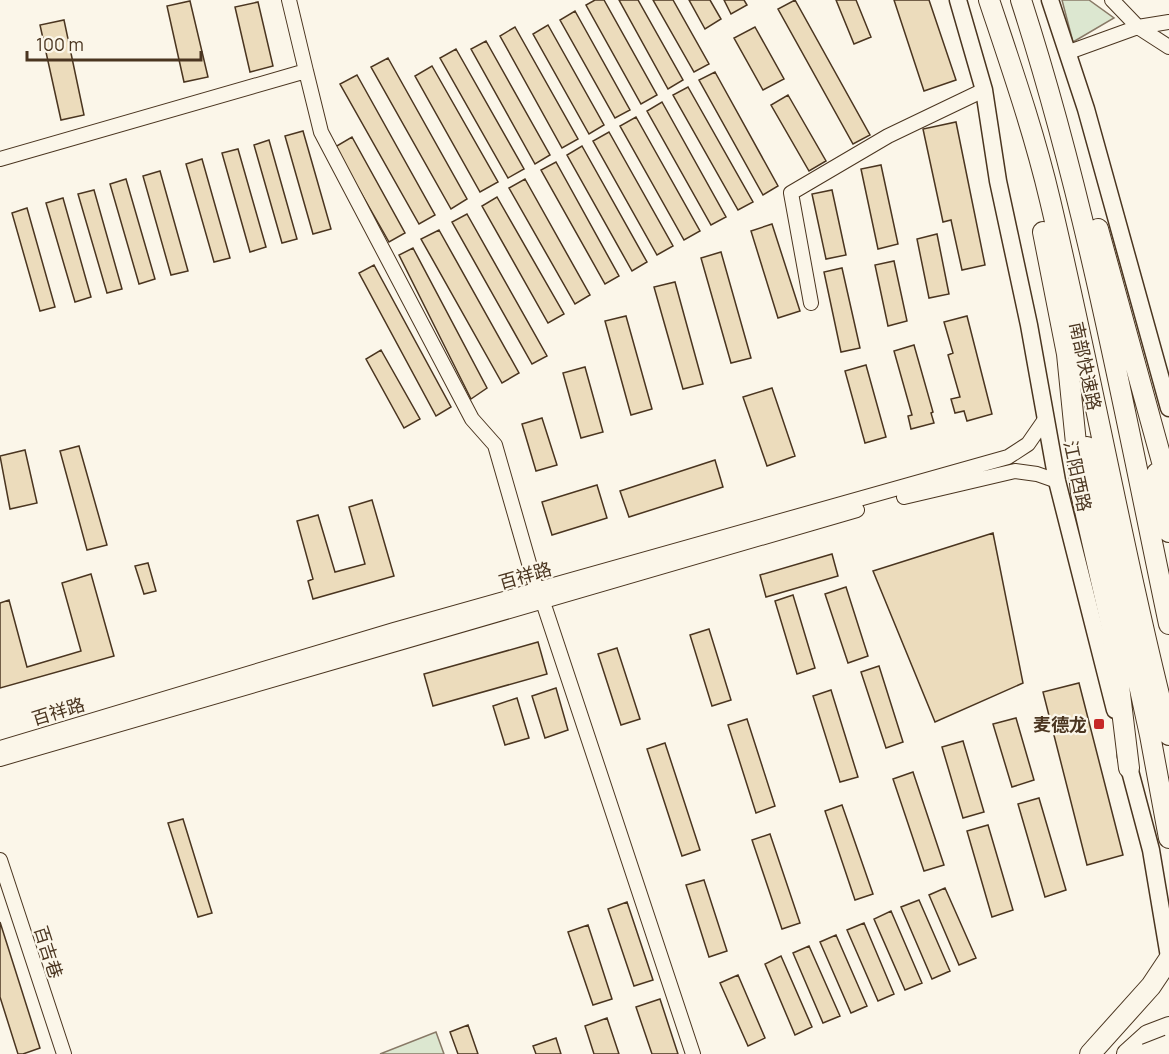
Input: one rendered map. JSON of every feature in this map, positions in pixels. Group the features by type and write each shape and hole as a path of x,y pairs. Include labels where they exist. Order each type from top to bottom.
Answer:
{"highway":[{"name":"南部快速路","path":"989,0 1013,70 1049,198 1128,562 1160,735"},
{"name":"南部快速路","path":"1021,0 1042,64 1089,243 1169,624"},
{"path":"1042,64 1084,181 1126,325 1169,487"},
{"path":"1013,70 1067,354 1136,675 1160,735 1169,808"},
{"path":"1126,325 1169,532"},
{"path":"1067,354 1081,493 1112,628 1129,768"},
{"path":"1160,735 1169,838"},
{"path":"1090,1054 1151,986 1169,958"},
{"path":"1127,1054 1148,1035 1169,1028"},
{"path":"1154,1054 1169,1028"},
{"path":"1146,1054 1169,1045"}],"main road":[{"name":"江阳西路","path":"958,0 984,90 998,181 1029,325 1058,481 1151,850 1169,958"},
{"path":"1050,0 1069,52 1169,408"}],"street":[{"path":"289,0 321,132 472,419 495,445 540,596 693,1054"},
{"path":"1112,0 1138,27 1169,47"},
{"path":"1069,52 1138,27 1169,22"},
{"path":"0,159 306,71"},
{"path":"811,303 791,193 888,136 984,90"},
{"name":"百祥路","path":"0,759 1008,457 1028,444 1046,418"},
{"name":"百祥路","path":"0,748 394,630 540,596 915,494 1015,471 1037,474 1058,481"},
{"name":"百吉巷","path":"0,860 64,1054"}],"green space":[{"path":"1062,0 1089,0 1114,18 1073,42"},
{"path":"436,1032 444,1054 380,1054"}],"building":[{"path":"595,0 604,0 657,95 641,104 586,5"},
{"path":"619,0 638,0 683,80 668,89"},
{"path":"653,0 673,0 709,64 694,72"},
{"path":"689,0 710,0 721,19 705,29"},
{"path":"724,0 744,0 747,5 731,14"},
{"path":"795,0 870,135 853,144 778,9"},
{"path":"836,0 856,0 871,37 854,44"},
{"path":"894,0 929,0 956,80 924,91"},
{"path":"190,1 208,77 184,82 167,6"},
{"path":"258,2 273,66 250,72 235,7"},
{"path":"575,11 630,110 615,118 560,20"},
{"path":"64,20 84,115 61,120 40,25"},
{"path":"548,25 604,125 589,134 533,34"},
{"path":"515,27 578,139 562,148 500,36"},
{"path":"755,27 784,79 763,90 734,38"},
{"path":"486,41 550,155 535,164 471,49"},
{"path":"456,49 524,169 508,178 440,58"},
{"path":"388,58 467,199 451,209 371,67"},
{"path":"432,66 498,182 480,192 415,76"},
{"path":"715,72 778,186 763,195 699,80"},
{"path":"357,75 435,215 419,224 340,84"},
{"path":"688,87 753,202 738,210 673,95"},
{"path":"788,95 826,161 809,171 771,105"},
{"path":"662,102 726,217 711,225 647,111"},
{"path":"636,117 700,231 684,240 620,126"},
{"path":"956,122 985,265 962,270 951,220 943,222 923,129"},
{"path":"303,131 331,229 313,234 285,136"},
{"path":"609,132 673,246 657,255 593,141"},
{"path":"352,137 405,233 389,242 335,147"},
{"path":"269,140 297,239 282,243 254,145"},
{"path":"582,146 647,262 632,271 567,155"},
{"path":"238,149 266,247 250,252 222,153"},
{"path":"202,159 230,258 214,262 186,164"},
{"path":"556,162 619,276 605,284 541,170"},
{"path":"881,165 898,244 878,249 861,169"},
{"path":"160,171 188,271 171,275 143,176"},
{"path":"126,179 155,279 139,284 110,184"},
{"path":"525,179 590,295 575,304 509,188"},
{"path":"94,190 122,289 107,293 78,194"},
{"path":"832,190 846,255 826,259 812,194"},
{"path":"497,197 564,314 548,323 482,206"},
{"path":"63,198 91,297 75,302 46,203"},
{"path":"27,208 55,307 40,311 12,213"},
{"path":"467,214 547,356 532,364 452,222"},
{"path":"772,224 800,311 778,318 751,231"},
{"path":"439,230 519,373 502,383 421,239"},
{"path":"937,234 949,294 929,298 917,239"},
{"path":"413,248 487,388 471,399 399,255"},
{"path":"721,252 751,358 731,363 701,258"},
{"path":"894,261 907,321 888,326 875,265"},
{"path":"374,265 451,407 436,416 359,273"},
{"path":"842,268 860,348 841,352 824,272"},
{"path":"675,282 703,384 683,389 654,287"},
{"path":"626,316 652,409 631,415 605,321"},
{"path":"967,316 992,414 967,421 964,411 955,413 951,399 960,397 948,355 953,353 944,322"},
{"path":"914,345 934,423 911,429 908,416 912,415 894,351"},
{"path":"381,350 420,419 404,428 366,359"},
{"path":"866,365 886,437 865,443 845,371"},
{"path":"585,367 603,432 581,438 563,373"},
{"path":"772,388 795,456 767,466 743,397"},
{"path":"542,418 557,465 536,471 522,424"},
{"path":"79,446 107,545 87,550 60,451"},
{"path":"25,450 37,503 10,509 0,456"},
{"path":"715,460 723,487 629,517 620,491"},
{"path":"597,485 607,518 552,535 542,502"},
{"path":"372,500 394,576 313,599 308,581 313,579 297,521 318,515 335,572 365,564 349,507"},
{"path":"993,533 1023,683 935,722 873,571"},
{"path":"832,554 838,576 766,597 760,575"},
{"path":"148,563 156,591 144,594 135,566"},
{"path":"91,574 114,656 0,688 0,603 9,600 27,667 81,651 62,583"},
{"path":"846,587 868,656 848,663 825,594"},
{"path":"793,595 815,668 797,674 775,601"},
{"path":"709,629 731,700 712,706 690,635"},
{"path":"538,642 547,674 433,706 424,674"},
{"path":"617,648 640,719 621,725 598,654"},
{"path":"879,666 903,742 886,748 861,672"},
{"path":"1079,683 1123,855 1087,865 1043,692"},
{"path":"556,688 568,730 545,738 532,696"},
{"path":"831,690 858,777 840,782 813,696"},
{"path":"517,698 529,738 505,745 493,706"},
{"path":"1016,718 1034,780 1012,787 993,724"},
{"path":"747,719 775,806 756,813 728,725"},
{"path":"963,741 984,812 963,818 942,747"},
{"path":"665,743 700,850 682,856 647,749"},
{"path":"913,772 944,865 924,871 893,779"},
{"path":"1039,798 1066,890 1045,897 1018,804"},
{"path":"842,805 873,894 855,900 825,811"},
{"path":"183,819 212,913 198,917 168,823"},
{"path":"988,825 1013,910 992,917 967,831"},
{"path":"770,834 800,923 782,929 752,840"},
{"path":"704,880 727,951 709,957 686,885"},
{"path":"945,888 976,958 959,965 929,895"},
{"path":"919,900 950,971 932,979 901,907"},
{"path":"627,902 653,980 634,986 608,909"},
{"path":"891,911 922,983 905,990 874,919"},
{"path":"0,922 40,1048 23,1054 18,1054 0,997"},
{"path":"864,923 894,994 878,1001 847,930"},
{"path":"588,925 612,999 593,1005 568,932"},
{"path":"836,935 867,1006 851,1013 820,942"},
{"path":"809,946 840,1016 823,1023 793,953"},
{"path":"781,956 812,1027 795,1035 765,964"},
{"path":"738,975 765,1038 748,1046 720,983"},
{"path":"660,999 678,1054 652,1054 636,1007"},
{"path":"607,1018 619,1054 594,1054 585,1026"},
{"path":"468,1025 478,1054 458,1054 450,1032"},
{"path":"556,1038 561,1054 536,1054 533,1046"}],"place":[{"name":"麦德龙","path":"1099,724"}]}
